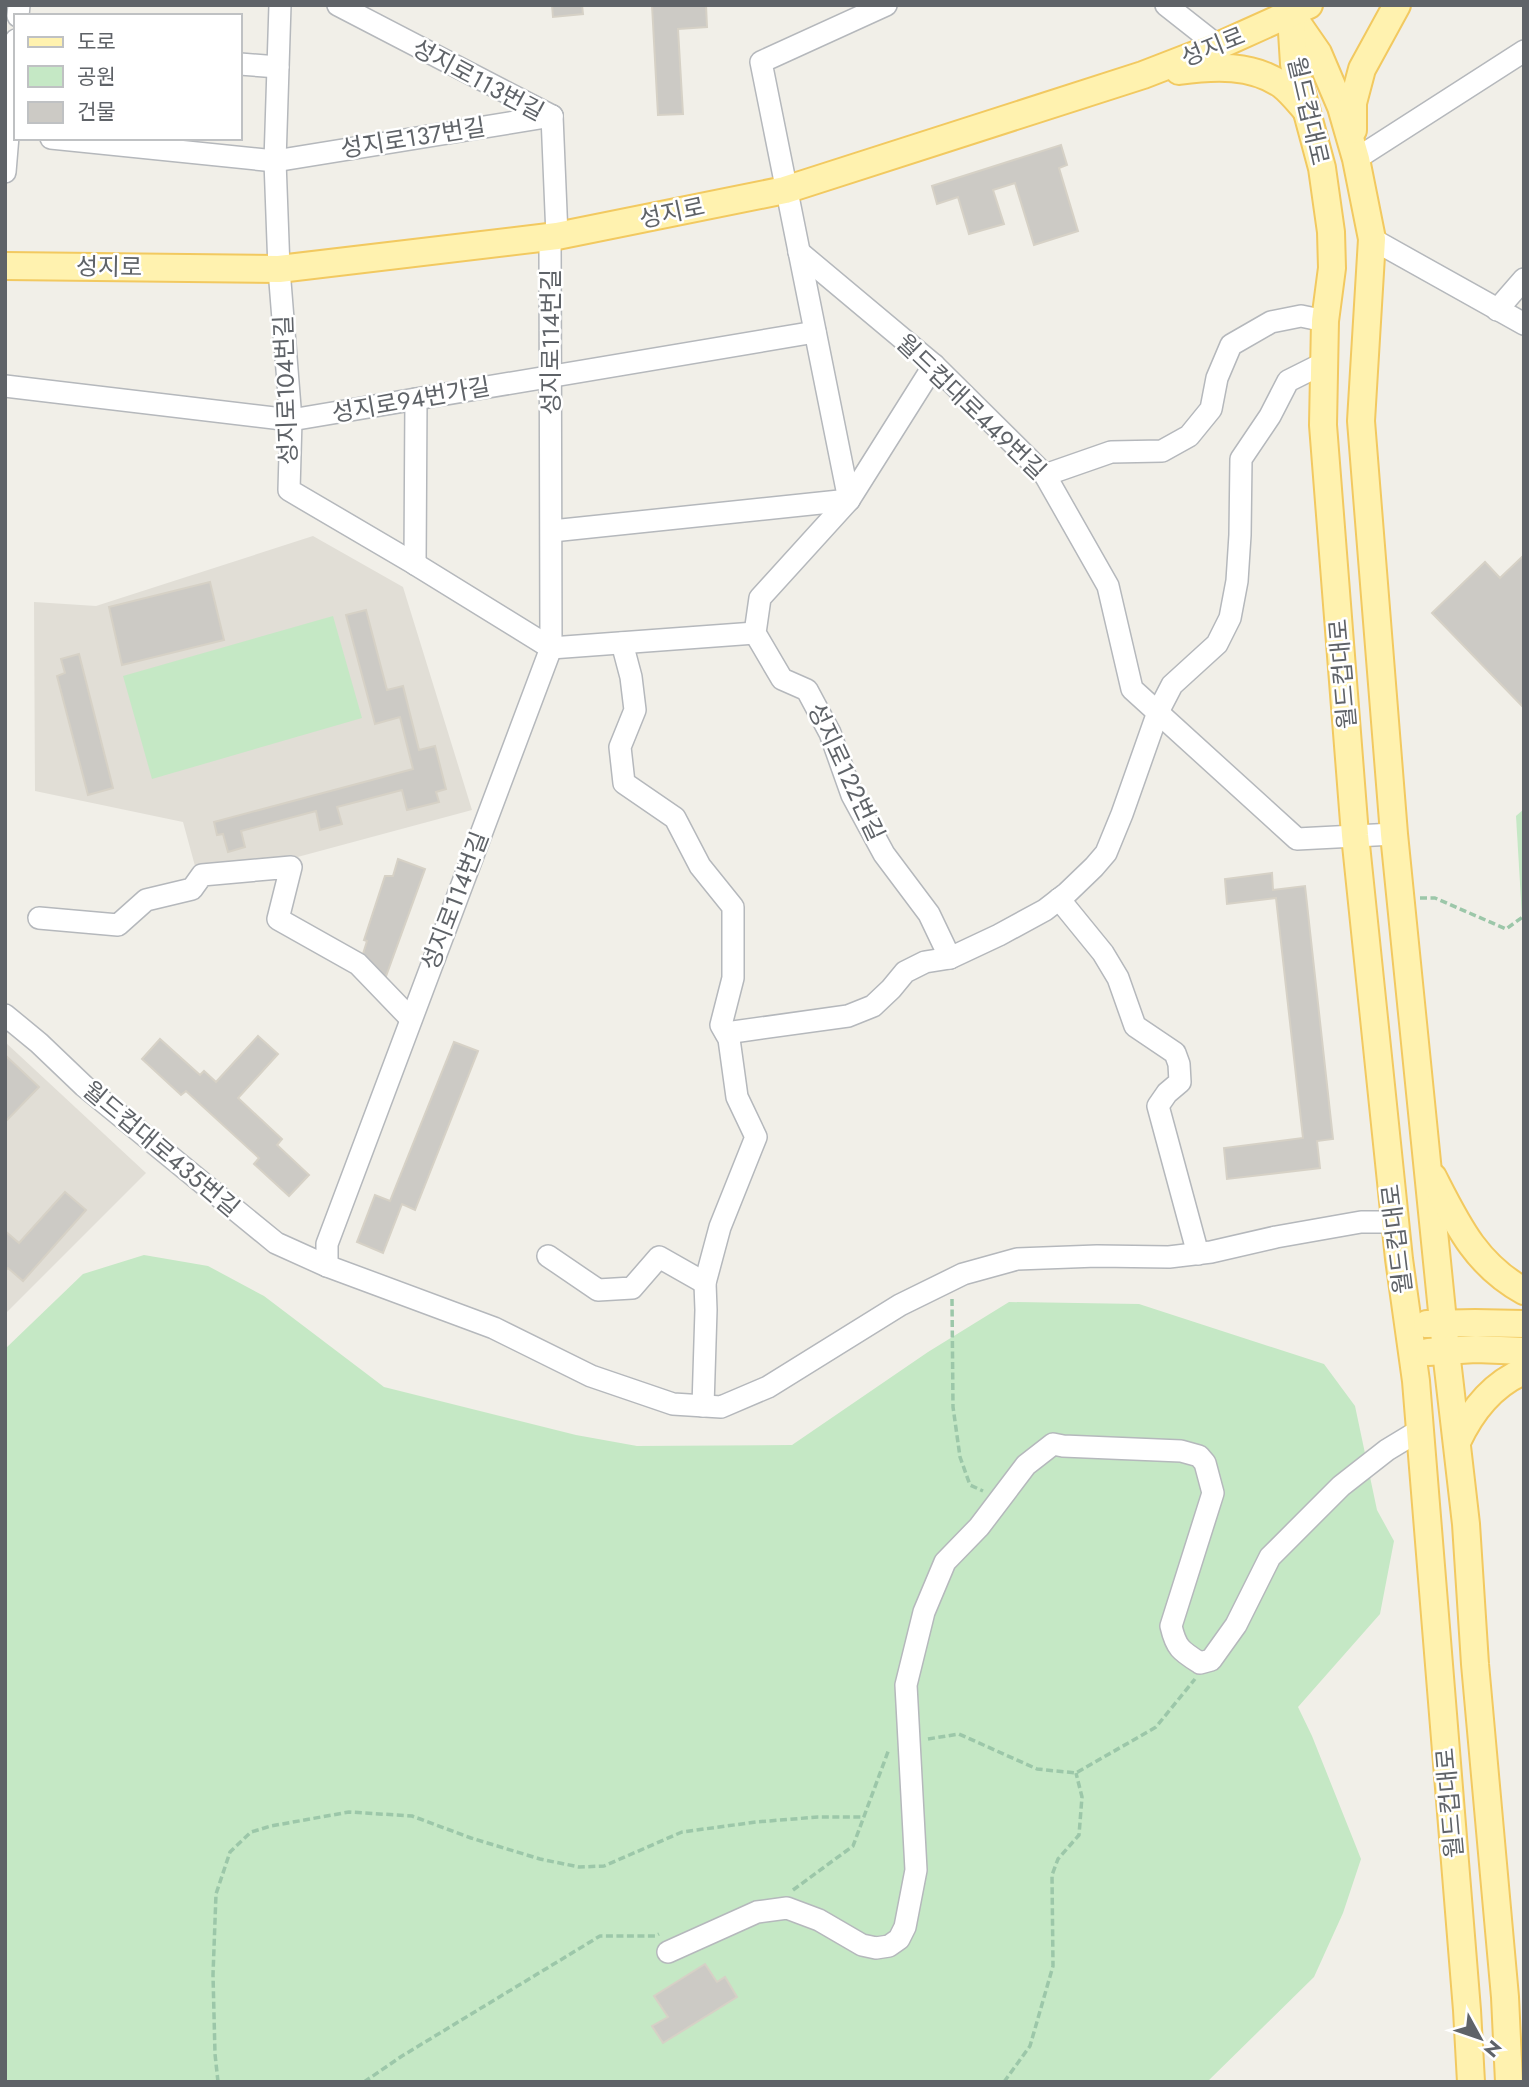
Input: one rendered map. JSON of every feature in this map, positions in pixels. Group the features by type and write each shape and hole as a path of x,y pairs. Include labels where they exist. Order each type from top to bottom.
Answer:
{"main road":[{"path":"1354,154 1353,103 1362,69 1397,5"},
{"name":"성지로","path":"5,266 279,269 553,237 785,190 1143,75 1300,10"},
{"name":"월드컵대로","path":"1300,10 1341,107 1372,239 1361,421 1400,898 1466,1524 1475,1664 1505,1997 1509,2082"},
{"name":"월드컵대로","path":"1300,10 1294,64 1322,169 1331,232 1332,268 1325,321 1323,425 1355,835 1395,1222 1420,1430 1471,2082"},
{"path":"1143,75 1192,69 1241,69 1268,76 1284,87 1305,109"},
{"path":"1427,1166 1461,1231 1476,1252 1495,1273 1524,1291"},
{"path":"1408,1325 1524,1324"},
{"path":"1412,1353 1476,1349 1524,1351"},
{"path":"1457,1442 1478,1407 1496,1388 1524,1371"}],"street":[{"path":"275,161 280,5"},
{"name":"성지로113번길","path":"338,5 552,116 553,237"},
{"path":"849,500 761,62 886,5"},
{"path":"1166,5 1218,46"},
{"path":"1354,154 1524,51"},
{"path":"242,64 278,67"},
{"path":"5,172 14,72"},
{"name":"성지로137번길","path":"70,140 275,161 552,116"},
{"name":"성지로104번길","path":"275,161 279,269 291,420 289,490 551,648"},
{"name":"성지로114번길","path":"327,1266 327,1244 551,648 553,237"},
{"path":"1372,239 1524,324"},
{"name":"월드컵대로449번길","path":"799,252 934,365 1045,475 1108,586 1132,689 1297,839 1394,834"},
{"path":"1497,310 1524,279"},
{"path":"1045,475 1111,452 1162,451 1189,436 1211,409 1217,378 1231,345 1271,323 1301,316 1325,321"},
{"name":"성지로94번가길","path":"5,386 291,420 815,332"},
{"path":"726,1033 848,1016 873,1006 905,972 925,962 950,958 999,935 1059,899 1094,867 1106,853 1158,712 1172,685 1217,644 1230,618 1240,547 1241,459 1270,416 1288,381 1324,363"},
{"path":"551,648 755,633 760,598 849,500 934,365"},
{"path":"415,564 416,399"},
{"path":"552,531 849,500"},
{"name":"성지로122번길","path":"755,633 782,679 807,690 830,733 852,795 884,854 929,914 950,958"},
{"path":"622,643 631,677 635,710 620,747 624,783 676,818 700,866 733,908 733,978 721,1025 729,1039 737,1097 756,1137 720,1227 705,1283 703,1406"},
{"path":"39,918 118,925 146,900 192,889 202,875 291,867 278,919 358,964 411,1019"},
{"path":"1059,899 1103,953 1118,978 1135,1026 1175,1054 1179,1064 1180,1082 1158,1105 1198,1254"},
{"name":"월드컵대로435번길","path":"5,1015 84,1086 275,1243 327,1266 494,1328 591,1376 673,1404 721,1407 768,1387 900,1305 963,1274 1017,1259 1168,1257 1198,1254 1362,1222 1395,1222"},
{"path":"548,1256 598,1290 632,1288 659,1257 705,1283"},
{"path":"667,1941 757,1912 787,1908 819,1920 862,1945 876,1948 889,1946 899,1939 905,1927 916,1870 906,1685 924,1612 945,1562 979,1527 1027,1465 1053,1444 1181,1451 1199,1456 1205,1463 1213,1493 1171,1626 1175,1642 1181,1651 1200,1663 1211,1660 1236,1625 1270,1557 1341,1486 1387,1450 1420,1430"}],"path":[{"path":"1400,898 1435,898 1506,929 1524,916"},
{"path":"963,1274 951,1302 953,1406 960,1457 970,1485 1001,1499"},
{"path":"790,1892 853,1846 891,1744 959,1734 1037,1769 1076,1773 1156,1727 1211,1660"},
{"path":"1004,2082 1030,2046 1052,1966 1052,1875 1058,1859 1079,1835 1082,1797 1076,1773"},
{"path":"218,2082 213,1975 216,1894 230,1852 251,1832 349,1812 412,1816 471,1838 540,1859 579,1867 604,1866 682,1832 793,1819 864,1817"},
{"path":"364,2082 402,2056 600,1936 655,1936 667,1941"}],"shaded area":[{"path":"313,536 403,587 472,810 279,862 195,866 183,822 35,791 34,602 96,606"},
{"path":"5,1042 146,1173 5,1314"}],"green space":[{"path":"333,616 362,718 152,779 123,676"},
{"path":"1524,809 1524,951 1516,816"},
{"path":"144,1255 208,1266 264,1296 384,1387 576,1435 637,1446 792,1445 928,1352 1009,1302 1139,1304 1324,1364 1355,1406 1377,1510 1394,1541 1380,1614 1298,1707 1361,1859 1343,1913 1314,1977 1207,2082 5,2082 5,1349 83,1274"}],"building":[{"path":"552,5 582,5 583,14 553,17"},
{"path":"652,5 706,5 707,27 678,29 683,114 658,115"},
{"path":"1061,145 1067,165 1059,168 1078,231 1034,245 1015,183 993,190 1004,224 969,234 958,197 937,204 932,186"},
{"path":"1524,555 1524,708 1432,613 1485,562 1500,578"},
{"path":"210,582 224,640 122,665 109,607"},
{"path":"366,610 387,690 403,686 419,750 435,746 446,789 436,792 439,802 407,810 402,790 337,807 342,824 320,830 316,811 241,831 245,847 228,852 223,834 217,835 214,822 413,769 400,717 375,724 346,615"},
{"path":"79,654 113,788 88,795 57,676 65,673 61,659"},
{"path":"398,859 425,869 385,979 368,973 363,954 367,941 364,940 385,876 393,876"},
{"path":"1272,873 1273,890 1305,886 1333,1139 1317,1141 1320,1168 1227,1179 1224,1148 1303,1138 1276,898 1227,904 1225,879"},
{"path":"258,1036 278,1054 238,1098 282,1139 277,1145 309,1175 289,1196 254,1164 259,1158 186,1091 181,1095 142,1059 160,1039 200,1075 204,1071 216,1082"},
{"path":"454,1042 478,1051 415,1210 402,1204 383,1253 357,1242 375,1195 390,1201"},
{"path":"5,1055 39,1087 5,1122"},
{"path":"65,1192 86,1210 23,1281 8,1268 5,1271 5,1231 19,1243"},
{"path":"705,1964 717,1982 725,1977 737,1997 663,2043 652,2026 668,2017 654,1996"}]}
